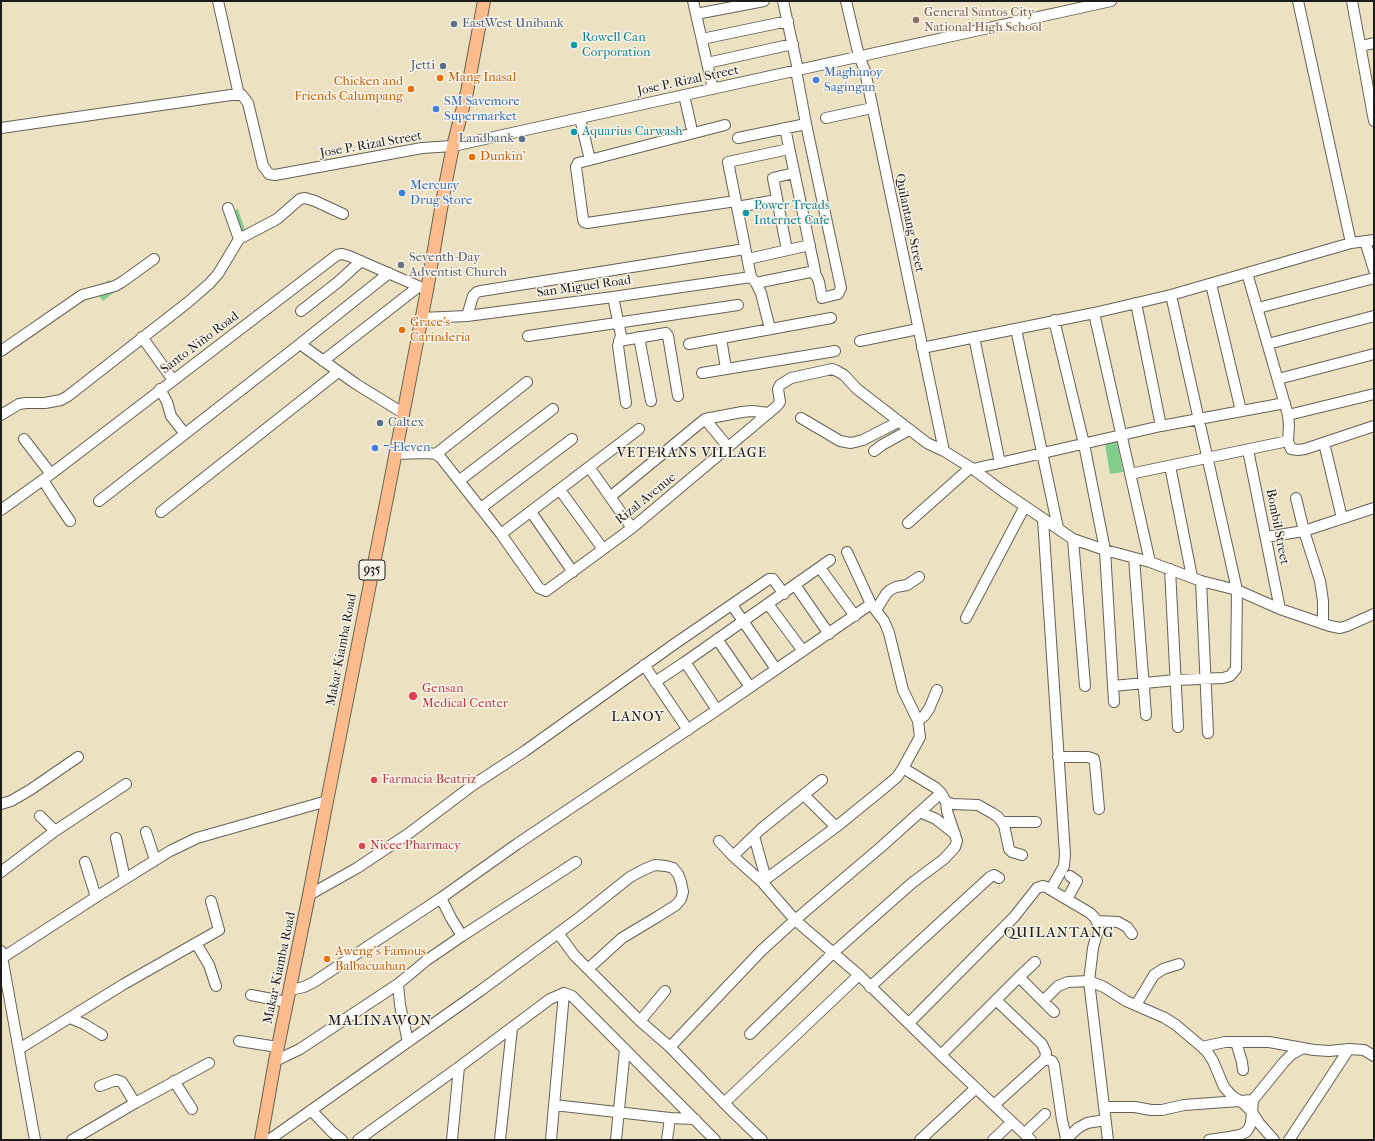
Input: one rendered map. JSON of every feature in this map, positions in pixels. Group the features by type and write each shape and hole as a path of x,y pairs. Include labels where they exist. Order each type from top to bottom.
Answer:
{"main road":[{"name":"Makar-Kiamba Road","path":"261,1140 275,1061 310,895 421,318 422,288 436,234 453,146 467,92 484,1"}],"street":[{"path":"1,128 226,95 239,95 218,1"},
{"path":"693,1 713,89"},
{"path":"696,14 764,1"},
{"path":"783,1 793,44 806,124 841,288 838,294 822,298 819,282 817,277 812,272 815,271 785,128"},
{"name":"Quilantang Street","path":"846,1 859,56 865,71 944,451"},
{"path":"1298,1 1351,243"},
{"path":"1352,1 1372,98 1374,121"},
{"name":"Jose P. Rizal Street","path":"239,95 244,97 248,102 263,166 268,174 275,176 422,148 453,146 1105,2"},
{"path":"702,39 788,21"},
{"path":"1361,46 1374,43"},
{"path":"707,63 793,44"},
{"path":"684,95 691,126"},
{"path":"826,118 872,108"},
{"path":"580,118 590,160"},
{"path":"738,138 806,124"},
{"path":"725,125 577,164 576,167 583,220 586,223 777,200"},
{"path":"770,329 761,293 754,280 745,249 728,162 789,149"},
{"path":"787,250 773,178 794,173"},
{"path":"1,415 19,404 45,403 62,400 209,284 218,274 239,239 278,219 296,202 302,199 315,201 343,214"},
{"path":"228,208 239,239"},
{"path":"922,348 1094,313 1171,295 1351,243 1370,241 1374,270"},
{"path":"748,259 810,245"},
{"path":"467,316 473,296 477,292 481,291 745,249"},
{"name":"Santo Niño Road","path":"1,510 47,477 333,257 342,254 422,288"},
{"path":"1,351 82,295 115,286 154,259"},
{"path":"301,311 338,282 361,261"},
{"name":"San Miguel Road","path":"421,318 467,316 812,272"},
{"path":"99,501 300,344 388,273"},
{"path":"1247,273 1285,403 1289,425 1288,441 1291,449 1305,449 1374,426"},
{"path":"1258,308 1374,278"},
{"path":"1211,284 1241,411"},
{"path":"323,361 422,288"},
{"path":"1113,686 1176,680 1223,678 1230,676 1236,669 1237,590 1171,295"},
{"path":"613,297 621,337 618,346 626,403"},
{"path":"1136,303 1161,426"},
{"path":"528,336 738,305"},
{"path":"1094,313 1150,562"},
{"path":"1268,344 1374,316"},
{"path":"689,344 831,318"},
{"path":"1054,320 1084,444 1105,550 1114,702"},
{"path":"860,341 918,329"},
{"path":"1016,329 1058,528"},
{"path":"619,341 662,332 667,334 678,396"},
{"path":"142,337 173,380"},
{"path":"639,337 651,401"},
{"path":"974,337 1000,463"},
{"path":"721,338 726,369"},
{"path":"300,344 338,372 403,413"},
{"path":"702,373 835,350"},
{"path":"1278,379 1374,354"},
{"path":"610,497 705,419 742,412 773,409 780,402 778,389 784,382 791,378 832,369 844,376 857,390 927,443 944,451 972,468 1073,539 1105,550 1150,562 1201,581 1237,590 1280,609 1323,624 1340,628 1374,614"},
{"path":"161,512 338,372"},
{"path":"436,454 527,382"},
{"path":"160,389 167,402 171,416 185,434"},
{"path":"1288,415 1374,394"},
{"path":"908,523 972,468 1043,454 1199,418 1285,403"},
{"path":"460,480 553,409"},
{"name":"Rizal Avenue","path":"501,534 539,588 546,591 632,528 773,409"},
{"path":"801,418 840,441 851,443 863,440 898,422"},
{"path":"705,419 728,447"},
{"path":"395,454 436,454 446,463 460,480 501,534 640,429"},
{"path":"874,451 909,430"},
{"path":"24,439 47,477 55,499 70,520"},
{"path":"481,508 572,439"},
{"path":"1130,474 1288,441"},
{"path":"1324,443 1342,518"},
{"name":"Bombil Street","path":"1248,450 1280,609"},
{"path":"1170,466 1192,577"},
{"path":"589,467 632,528"},
{"path":"560,490 603,549"},
{"path":"1296,498 1304,531 1320,581 1323,601 1323,624"},
{"path":"966,618 1025,506"},
{"path":"1266,537 1304,531 1374,508"},
{"path":"531,512 573,572"},
{"path":"1043,518 1065,854 1064,866 1051,889"},
{"path":"1073,539 1085,686"},
{"path":"764,881 836,827 897,777 920,737 918,721 903,690 889,633 884,621 874,607 847,552"},
{"path":"1134,558 1146,715"},
{"path":"655,682 717,640 742,621 784,594 830,560"},
{"path":"820,568 855,616"},
{"path":"1170,569 1178,727"},
{"path":"290,990 308,986 441,898 518,844 855,616 874,607 890,590 907,585 919,576"},
{"path":"310,895 357,868 408,834 644,665 770,579 773,579 784,594"},
{"path":"1201,581 1208,733"},
{"path":"795,585 829,634"},
{"path":"768,604 803,651"},
{"path":"732,605 776,669"},
{"path":"717,640 750,687"},
{"path":"685,662 717,710"},
{"path":"644,665 688,730"},
{"path":"918,721 929,709 937,690"},
{"path":"1,804 12,801 78,757"},
{"path":"1058,757 1088,757 1094,759 1098,809"},
{"path":"903,768 936,788 943,797 956,805 978,805 998,817 1006,831 1009,849 1012,852 1022,855"},
{"path":"733,856 776,817 822,780"},
{"path":"1,872 55,831 126,784"},
{"path":"804,795 836,827"},
{"path":"670,1047 761,951 920,812 943,797"},
{"path":"750,1034 834,952 912,883 944,859 955,847 957,841 943,797"},
{"path":"35,1140 2,954 154,860 198,838 327,801"},
{"path":"920,812 936,819 955,834"},
{"path":"40,816 55,831"},
{"path":"1002,822 1036,822"},
{"path":"146,832 154,860"},
{"path":"754,836 764,881"},
{"path":"116,838 125,879"},
{"path":"719,841 733,856 764,881 795,920 859,975 1028,1137 1045,1114"},
{"path":"85,862 96,897"},
{"path":"275,1061 300,1049 398,984 427,960 462,936 576,862"},
{"path":"269,1140 480,991 630,877 655,865 674,868 681,882 683,892 681,899 676,905 622,938 588,969"},
{"path":"870,987 990,877 994,875 999,878"},
{"path":"1067,899 1077,881 1070,876"},
{"path":"909,1023 1014,917 1037,888 1042,886 1051,889 1090,913 1097,921 1098,930 1093,948 1089,981 1108,1140"},
{"path":"441,898 462,936"},
{"path":"19,1049 124,984 219,930 211,901"},
{"path":"1097,921 1118,922 1127,927 1132,934"},
{"path":"558,933 574,955 640,1021 670,1047 762,1140"},
{"path":"196,943 209,966 216,986"},
{"path":"941,1055 1035,962"},
{"path":"1136,1005 1154,975 1163,969 1179,964"},
{"path":"724,1103 859,975"},
{"path":"1019,977 1054,1012"},
{"path":"1043,1001 1058,986 1068,982 1089,981 1176,1025 1208,1053 1224,1087 1252,1112 1259,1123 1274,1140"},
{"path":"398,984 400,1005 408,1042"},
{"path":"640,1021 665,991"},
{"path":"551,1140 564,993"},
{"path":"358,1140 550,999 564,993 572,996 715,1140"},
{"path":"250,996 287,1002"},
{"path":"994,1105 1045,1059 1045,1048 1042,1044 996,1000"},
{"path":"70,1018 84,1024 102,1035"},
{"path":"500,1140 512,1028"},
{"path":"239,1041 278,1047"},
{"path":"1202,1047 1226,1042 1269,1042 1303,1048 1329,1050 1364,1050 1374,1046"},
{"path":"1236,1042 1243,1070"},
{"path":"1209,1140 1240,1135 1246,1132 1251,1123 1253,1100 1284,1062 1292,1054 1303,1048"},
{"path":"616,1140 625,1049"},
{"path":"1289,1140 1349,1049"},
{"path":"1364,1050 1374,1056"},
{"path":"1045,1059 1052,1061 1054,1065 1065,1139"},
{"path":"72,1140 134,1103 209,1063"},
{"path":"452,1140 459,1067"},
{"path":"100,1086 116,1080 122,1082 134,1103"},
{"path":"174,1081 192,1109"},
{"path":"920,1140 976,1088"},
{"path":"1104,1107 1135,1107 1151,1110 1162,1110 1184,1105 1253,1100"},
{"path":"554,1105 695,1120"},
{"path":"311,1110 332,1132 342,1140"},
{"path":"667,1140 670,1118"},
{"path":"1065,1139 1078,1128 1087,1124 1105,1120"},
{"path":"993,1140 1012,1122"},
{"path":"702,1140 704,1129"}],"green space":[{"path":"238,209 246,233 236,236 228,212"},
{"path":"109,280 117,290 103,301 95,290"},
{"path":"1117,442 1123,472 1110,474 1105,444"}],"place":[{"name":"General Santos City National High School","path":"916,20"},
{"name":"EastWest Unibank","path":"454,24"},
{"name":"Rowell Can Corporation","path":"574,45"},
{"name":"Jetti","path":"443,66"},
{"name":"Mang Inasal","path":"440,78"},
{"name":"Maghanoy Sagingan","path":"816,80"},
{"name":"Chicken and Friends Calumpang","path":"411,89"},
{"name":"SM Savemore Supermarket","path":"436,109"},
{"name":"Aquarius Carwash","path":"574,132"},
{"name":"Landbank","path":"522,139"},
{"name":"Dunkin'","path":"472,157"},
{"name":"Mercury Drug Store","path":"402,193"},
{"name":"Power Treads Internet Cafe","path":"746,213"},
{"name":"Seventh-Day Adventist Church","path":"401,265"},
{"name":"Grace's Carinderia","path":"402,330"},
{"name":"Caltex","path":"380,423"},
{"name":"7-Eleven","path":"375,448"},
{"name":"Gensan Medical Center","path":"413,696"},
{"name":"Farmacia Beatriz","path":"374,780"},
{"name":"Nicee Pharmacy","path":"362,846"},
{"name":"Aweng's Famous Balbacuahan","path":"327,959"}],"district":[{"name":"VETERANS VILLAGE","path":"692,454"},
{"name":"LANOY","path":"638,718"},
{"name":"QUILANTANG","path":"1059,933"},
{"name":"MALINAWON","path":"380,1021"}]}
